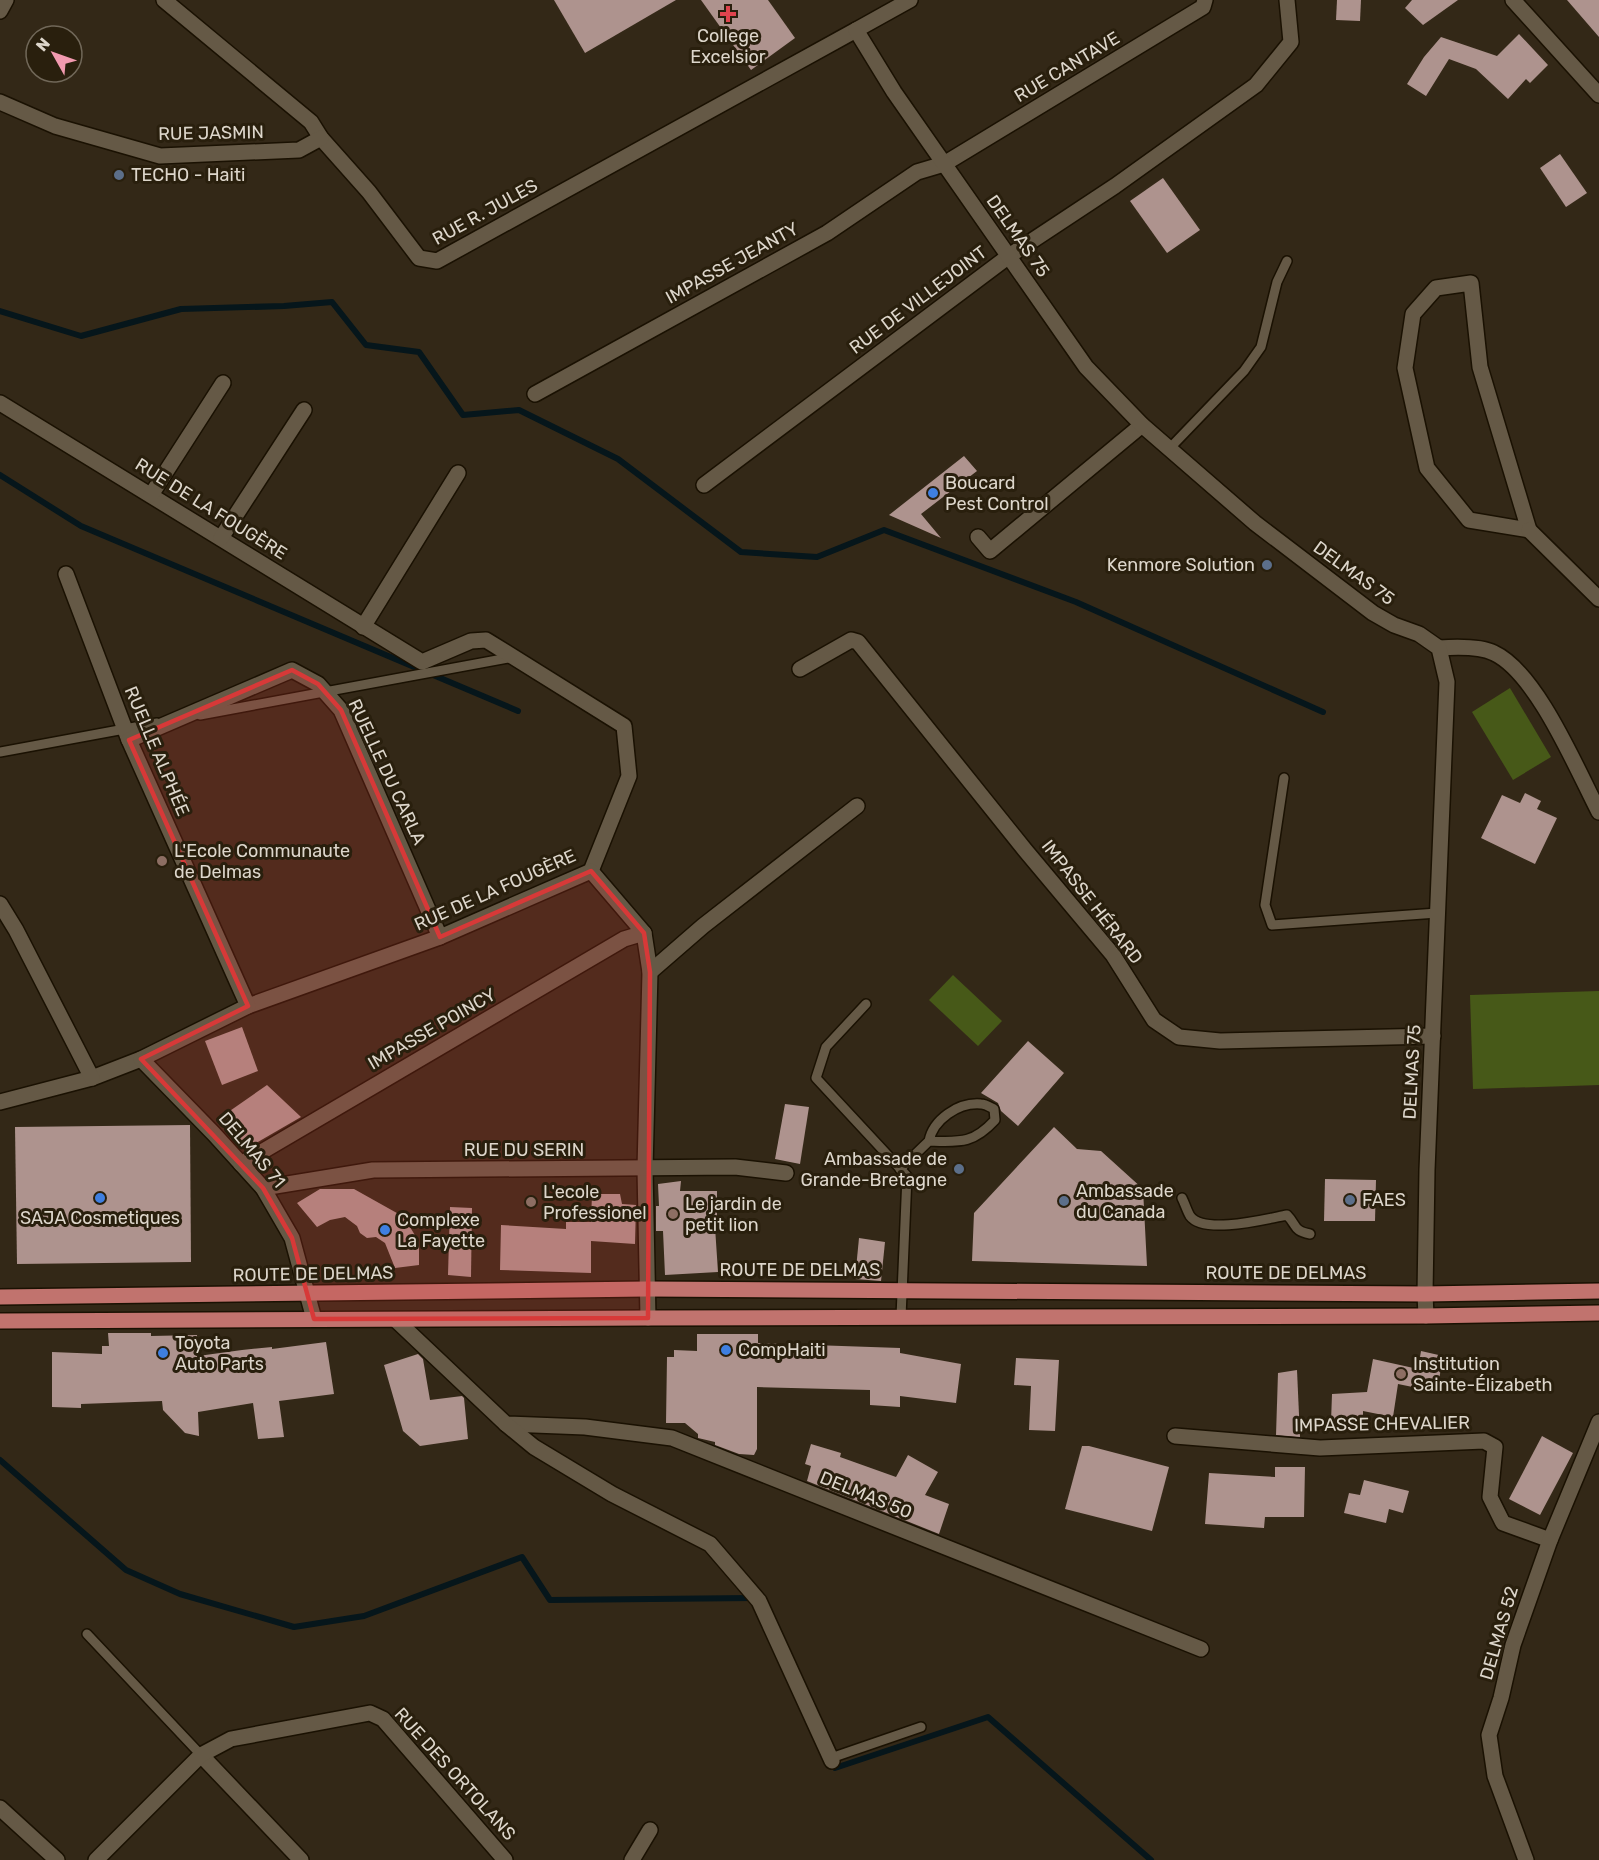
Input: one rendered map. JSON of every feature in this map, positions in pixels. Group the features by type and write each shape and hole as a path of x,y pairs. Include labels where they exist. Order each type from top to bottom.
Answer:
{"main road":[{"name":"ROUTE DE DELMAS","path":"0,1298 647,1289 1425,1294 1599,1291"},
{"path":"0,1322 1426,1316 1599,1313"}],"street":[{"path":"0,11 6,0"},
{"name":"RUE R. JULES","path":"164,0 311,122 321,138 369,192 419,258 437,261 910,0"},
{"name":"RUE CANTAVE","path":"944,164 1203,7 1205,0"},
{"name":"RUE DE VILLEJOINT","path":"704,485 1009,256 1124,180 1256,85 1291,42 1287,0"},
{"path":"1513,0 1599,95"},
{"name":"DELMAS 75","path":"856,30 894,92 1086,367 1142,425 1255,523 1373,613 1394,625 1419,634 1439,648 1447,682 1427,1170 1426,1316"},
{"name":"RUE JASMIN","path":"0,102 55,126 160,156 299,150 321,138"},
{"name":"IMPASSE JEANTY","path":"535,394 827,233 917,172 944,164"},
{"path":"1529,530 1469,520 1427,468 1405,368 1413,314 1436,288 1471,283 1480,366 1529,530 1599,599"},
{"path":"152,495 223,383"},
{"name":"RUE DE LA FOUGÈRE","path":"0,403 422,662 471,641 486,640 624,726 629,776 591,871 440,937 248,1006 141,1059 92,1078 0,1102"},
{"path":"221,538 304,410"},
{"path":"978,537 990,551 1142,425"},
{"path":"363,627 458,474"},
{"name":"RUELLE ALPHÉE","path":"66,574 129,740 248,1006"},
{"name":"IMPASSE HÉRARD","path":"800,669 850,640 858,642 1025,850 1113,955 1154,1020 1179,1037 1220,1041 1434,1036"},
{"path":"1439,648 1457,646 1493,652 1523,676 1558,730 1599,812"},
{"name":"RUELLE DU CARLA","path":"129,740 292,670 318,684 341,710 440,937"},
{"path":"650,972 703,926 857,806"},
{"path":"591,871 644,933 650,972 645,1169 648,1318"},
{"path":"0,904 16,930 92,1078"},
{"name":"IMPASSE POINCY","path":"241,1164 624,939 644,933"},
{"name":"DELMAS 71","path":"141,1059 262,1188 292,1238 314,1319"},
{"name":"RUE DU SERIN","path":"262,1188 373,1170 735,1167 786,1173"},
{"path":"396,1320 506,1424 534,1447 612,1494 710,1544 759,1601 832,1760"},
{"name":"DELMAS 52","path":"1526,1860 1495,1776 1489,1736 1501,1698 1513,1645 1550,1540 1599,1422"},
{"name":"DELMAS 50","path":"506,1424 585,1427 672,1438 1201,1649"},
{"name":"IMPASSE CHEVALIER","path":"1175,1436 1320,1448 1484,1441 1494,1447 1490,1497 1503,1523 1550,1540"},
{"name":"RUE DES ORTOLANS","path":"96,1860 201,1755 231,1739 370,1713 383,1719 505,1860"},
{"path":"201,1755 301,1860"},
{"path":"0,1808 57,1860"},
{"path":"632,1860 650,1830"}],"lane":[{"path":"1169,449 1244,371 1261,347 1277,282 1287,261"},
{"path":"0,752 513,657"},
{"path":"1284,778 1265,905 1272,925 1437,914"},
{"path":"866,1004 826,1047 816,1078 907,1176 904,1290 901,1317"},
{"path":"900,1169 929,1141 931,1130 944,1117 959,1108 982,1103 994,1109 995,1120 973,1139 929,1141"},
{"path":"1182,1198 1191,1217 1202,1224 1252,1222 1287,1215 1300,1233 1310,1234"},
{"path":"87,1634 201,1755"},
{"path":"832,1760 921,1727"}],"highlighted area":[{"path":"292,670 318,684 341,710 440,937 591,871 644,933 650,972 648,1318 314,1319 292,1238 263,1188 141,1059 248,1006 129,740"}],"green space":[{"path":"1510,688 1551,757 1513,780 1472,712"},
{"path":"953,975 1002,1021 978,1046 929,1000"},
{"path":"1599,991 1599,1085 1473,1089 1470,995"}],"building":[{"path":"554,0 676,0 585,53"},
{"path":"701,0 768,0 795,38 751,70"},
{"path":"1337,0 1361,0 1360,21 1336,20"},
{"path":"1412,0 1458,0 1423,25 1405,8"},
{"path":"1567,0 1599,0 1599,37"},
{"path":"1519,34 1548,65 1530,83 1526,79 1508,99 1476,69 1449,59 1426,96 1407,84 1424,57 1441,37 1497,56"},
{"path":"1560,154 1587,193 1566,207 1540,168"},
{"path":"1163,178 1200,230 1167,253 1130,201"},
{"name":"Boucard Pest Control","path":"964,456 977,471 921,514 941,538 889,515"},
{"path":"1525,793 1541,801 1537,809 1557,818 1535,864 1481,838 1502,795 1520,803"},
{"path":"242,1027 258,1071 222,1085 205,1041"},
{"path":"1028,1041 1064,1073 1018,1126 1001,1111 998,1103 981,1093"},
{"path":"267,1085 301,1117 246,1149 224,1115"},
{"path":"785,1104 809,1107 800,1164 775,1159"},
{"path":"190,1125 191,1262 17,1264 15,1127"},
{"name":"Ambassade du Canada","path":"1054,1127 1077,1149 1101,1151 1143,1189 1147,1266 972,1261 974,1213"},
{"name":"FAES","path":"1325,1179 1376,1180 1375,1221 1324,1221"},
{"path":"681,1181 680,1191 717,1191 717,1227 715,1227 718,1272 665,1275 663,1231 656,1231 656,1206 659,1206 658,1184"},
{"name":"Complexe La Fayette","path":"320,1189 354,1189 404,1217 419,1242 419,1265 395,1268 385,1243 376,1237 367,1238 345,1217 330,1220 317,1227 297,1203"},
{"path":"592,1194 620,1194 622,1204 636,1205 635,1244 591,1241 591,1273 500,1270 501,1225 566,1229 566,1222 591,1222"},
{"path":"450,1207 472,1208 471,1277 448,1275"},
{"path":"859,1238 885,1242 881,1281 855,1279"},
{"path":"108,1333 151,1333 151,1336 197,1335 198,1356 326,1342 334,1394 279,1401 284,1437 258,1439 253,1403 198,1412 199,1436 185,1433 163,1410 162,1401 81,1404 81,1408 52,1407 52,1352 102,1354 102,1346 109,1346"},
{"path":"697,1334 758,1334 758,1343 900,1348 900,1353 961,1364 956,1403 900,1396 900,1407 870,1405 870,1390 757,1387 757,1449 754,1455 739,1454 715,1445 715,1442 698,1438 698,1434 685,1423 666,1423 667,1357 674,1357 674,1350 697,1351"},
{"path":"1421,1351 1443,1356 1437,1392 1398,1384 1393,1417 1363,1411 1363,1424 1331,1422 1332,1394 1367,1392 1373,1359 1418,1369"},
{"path":"418,1354 423,1359 430,1400 462,1396 464,1398 468,1439 420,1446 403,1431 384,1365"},
{"path":"1016,1358 1059,1360 1055,1431 1029,1430 1031,1386 1014,1385"},
{"path":"1297,1370 1300,1437 1276,1435 1278,1373"},
{"path":"1542,1436 1573,1453 1540,1515 1509,1499"},
{"path":"811,1444 841,1453 840,1457 896,1477 908,1455 938,1472 925,1495 949,1504 939,1534 807,1481 811,1466 805,1464"},
{"path":"1082,1446 1169,1467 1152,1531 1065,1509"},
{"path":"1275,1467 1305,1467 1304,1517 1265,1517 1264,1528 1205,1524 1209,1473 1275,1477"},
{"path":"1364,1480 1409,1491 1403,1513 1389,1509 1386,1523 1344,1513 1349,1493 1360,1495"}],"waterway":[{"path":"0,311 81,336 181,309 332,302 366,345 419,352 463,415 519,410 618,459 741,552 817,557 884,530 1076,602 1323,712"},
{"path":"0,475 81,526 518,711"},
{"path":"0,1460 126,1570 180,1594 294,1627 364,1616 522,1557 550,1600 752,1598"},
{"path":"832,1763 835,1768 988,1717 1151,1860"}],"place":[{"name":"College Excelsior","path":"728,14"},
{"name":"TECHO - Haiti","path":"119,175"},
{"name":"Boucard Pest Control","path":"933,493"},
{"name":"Kenmore Solution","path":"1267,565"},
{"name":"L'Ecole Communaute de Delmas","path":"162,861"},
{"name":"Ambassade de Grande-Bretagne","path":"959,1169"},
{"name":"SAJA Cosmetiques","path":"100,1198"},
{"name":"FAES","path":"1350,1200"},
{"name":"Ambassade du Canada","path":"1064,1201"},
{"name":"L'ecole Professionel","path":"531,1202"},
{"name":"Le jardin de petit lion","path":"673,1214"},
{"name":"Complexe La Fayette","path":"385,1230"},
{"name":"CompHaiti","path":"726,1350"},
{"name":"Toyota Auto Parts","path":"163,1353"},
{"name":"Institution Sainte-Élizabeth","path":"1401,1374"}]}
